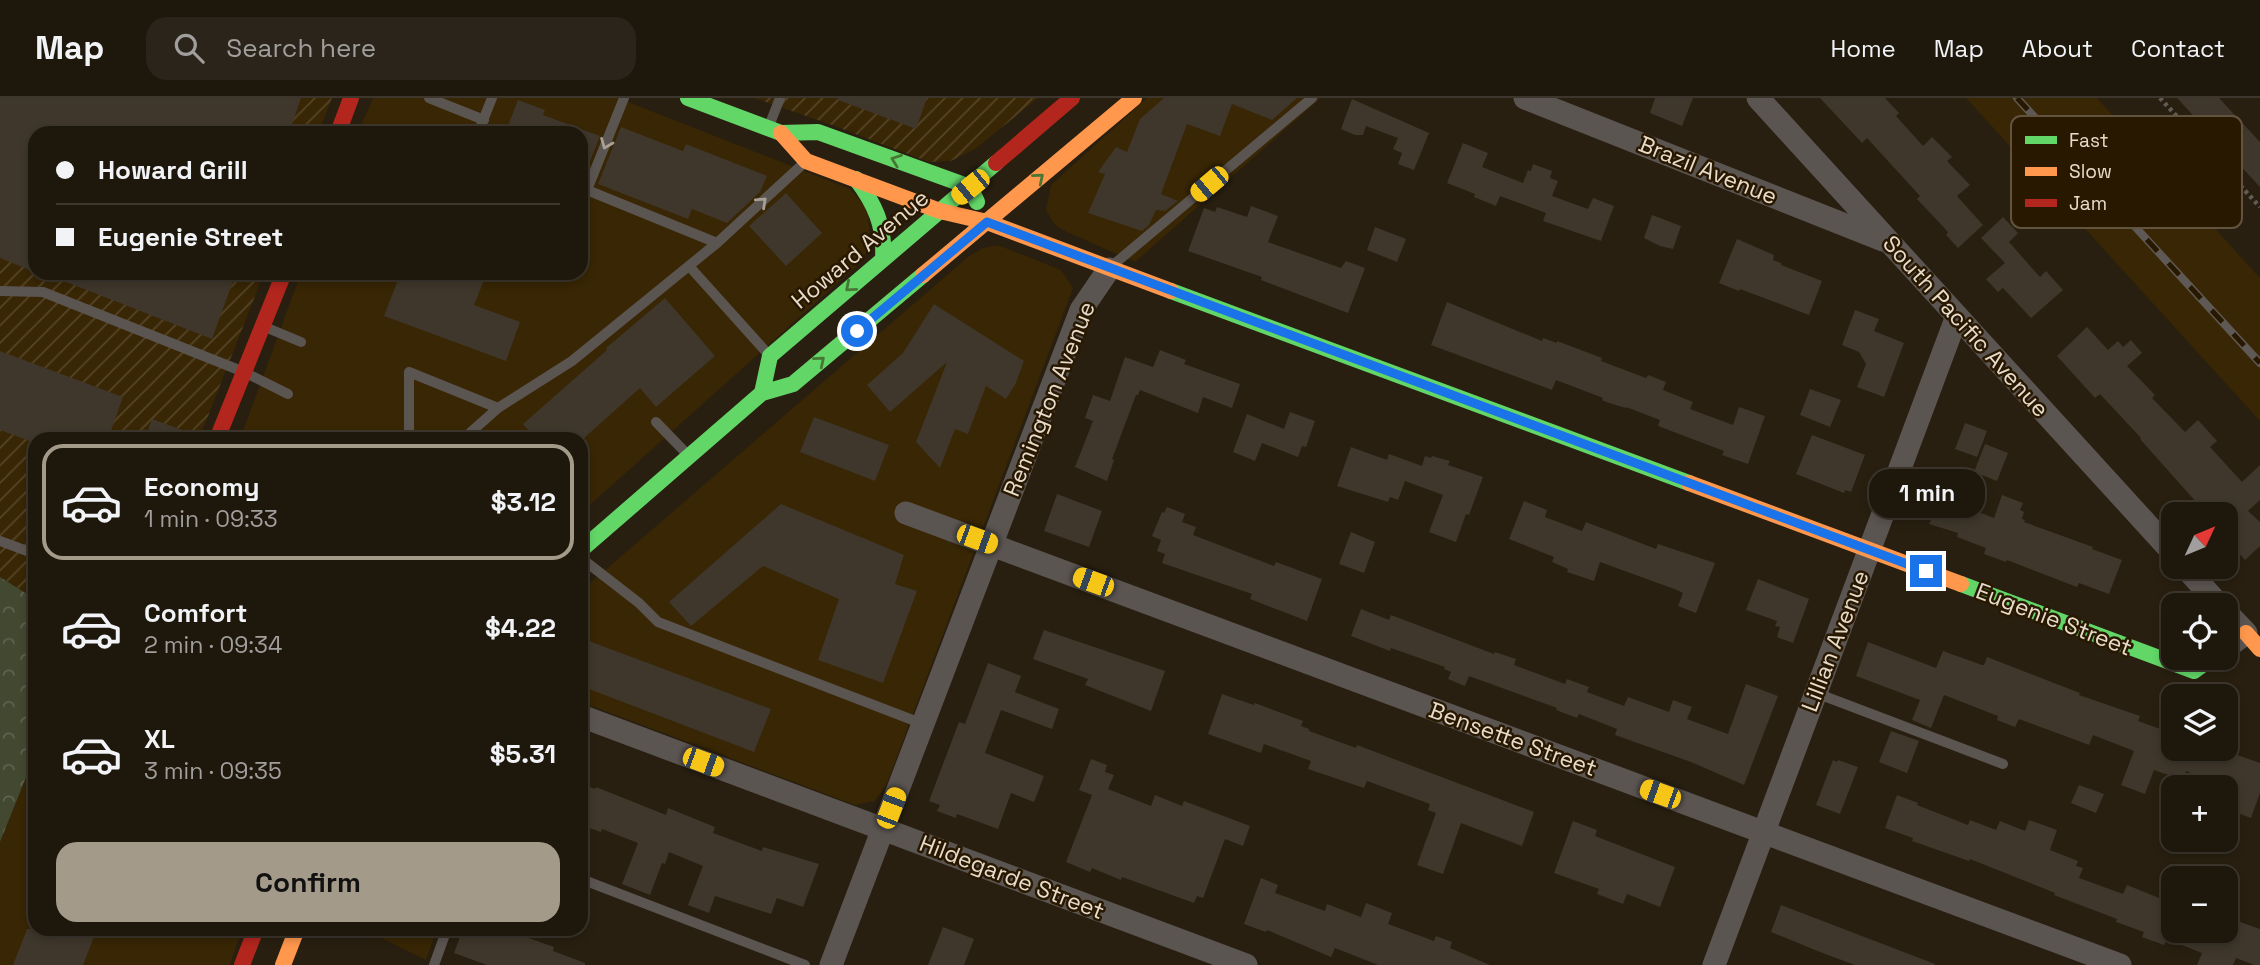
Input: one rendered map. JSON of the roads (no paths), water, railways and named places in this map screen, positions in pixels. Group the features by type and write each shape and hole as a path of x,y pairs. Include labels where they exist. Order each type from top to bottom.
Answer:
{"street":[{"path":"341,126 351,98"},
{"name":"Eugenie Street","path":"688,98 714,103 774,131 806,161 940,211 987,222 2161,659"},
{"name":"Howard Avenue","path":"769,356 1072,98"},
{"path":"588,539 762,393 793,384 1134,98"},
{"name":"Brazil Avenue","path":"1525,98 1890,243"},
{"name":"South Pacific Avenue","path":"1758,98 2161,540"},
{"name":"Eugenie Street","path":"774,131 818,132 970,187"},
{"path":"856,179 876,204 886,238 883,258"},
{"path":"970,187 987,222"},
{"name":"Remington Avenue","path":"831,965 1081,310 1109,269"},
{"path":"220,432 281,280"},
{"name":"Lillian Avenue","path":"1713,965 1957,316"},
{"path":"762,393 769,356"},
{"name":"Bensette Street","path":"906,513 2120,965"},
{"path":"2196,579 2208,593"},
{"path":"2238,625 2253,641"},
{"name":"Hildegarde Street","path":"588,719 1246,965"},
{"path":"242,965 250,936"},
{"path":"282,965 293,936"}],"lane":[{"path":"429,98 484,120"},
{"path":"481,126 492,98"},
{"path":"588,188 624,98"},
{"path":"774,131 780,98"},
{"path":"1109,269 1312,98"},
{"path":"471,432 498,408 572,361 717,243 806,161"},
{"path":"588,190 717,243"},
{"path":"689,266 769,356"},
{"path":"0,290 43,292 244,372 288,394"},
{"path":"262,326 301,342"},
{"path":"409,432 409,372 498,408"},
{"path":"656,422 689,456"},
{"path":"0,541 28,551"},
{"path":"588,563 639,603 658,622 923,724"},
{"path":"1816,693 2003,764"},
{"path":"588,882 805,965"},
{"path":"434,965 444,936"}],"railway":[{"path":"2017,98 2034,116"},
{"path":"2136,228 2260,363"}]}
